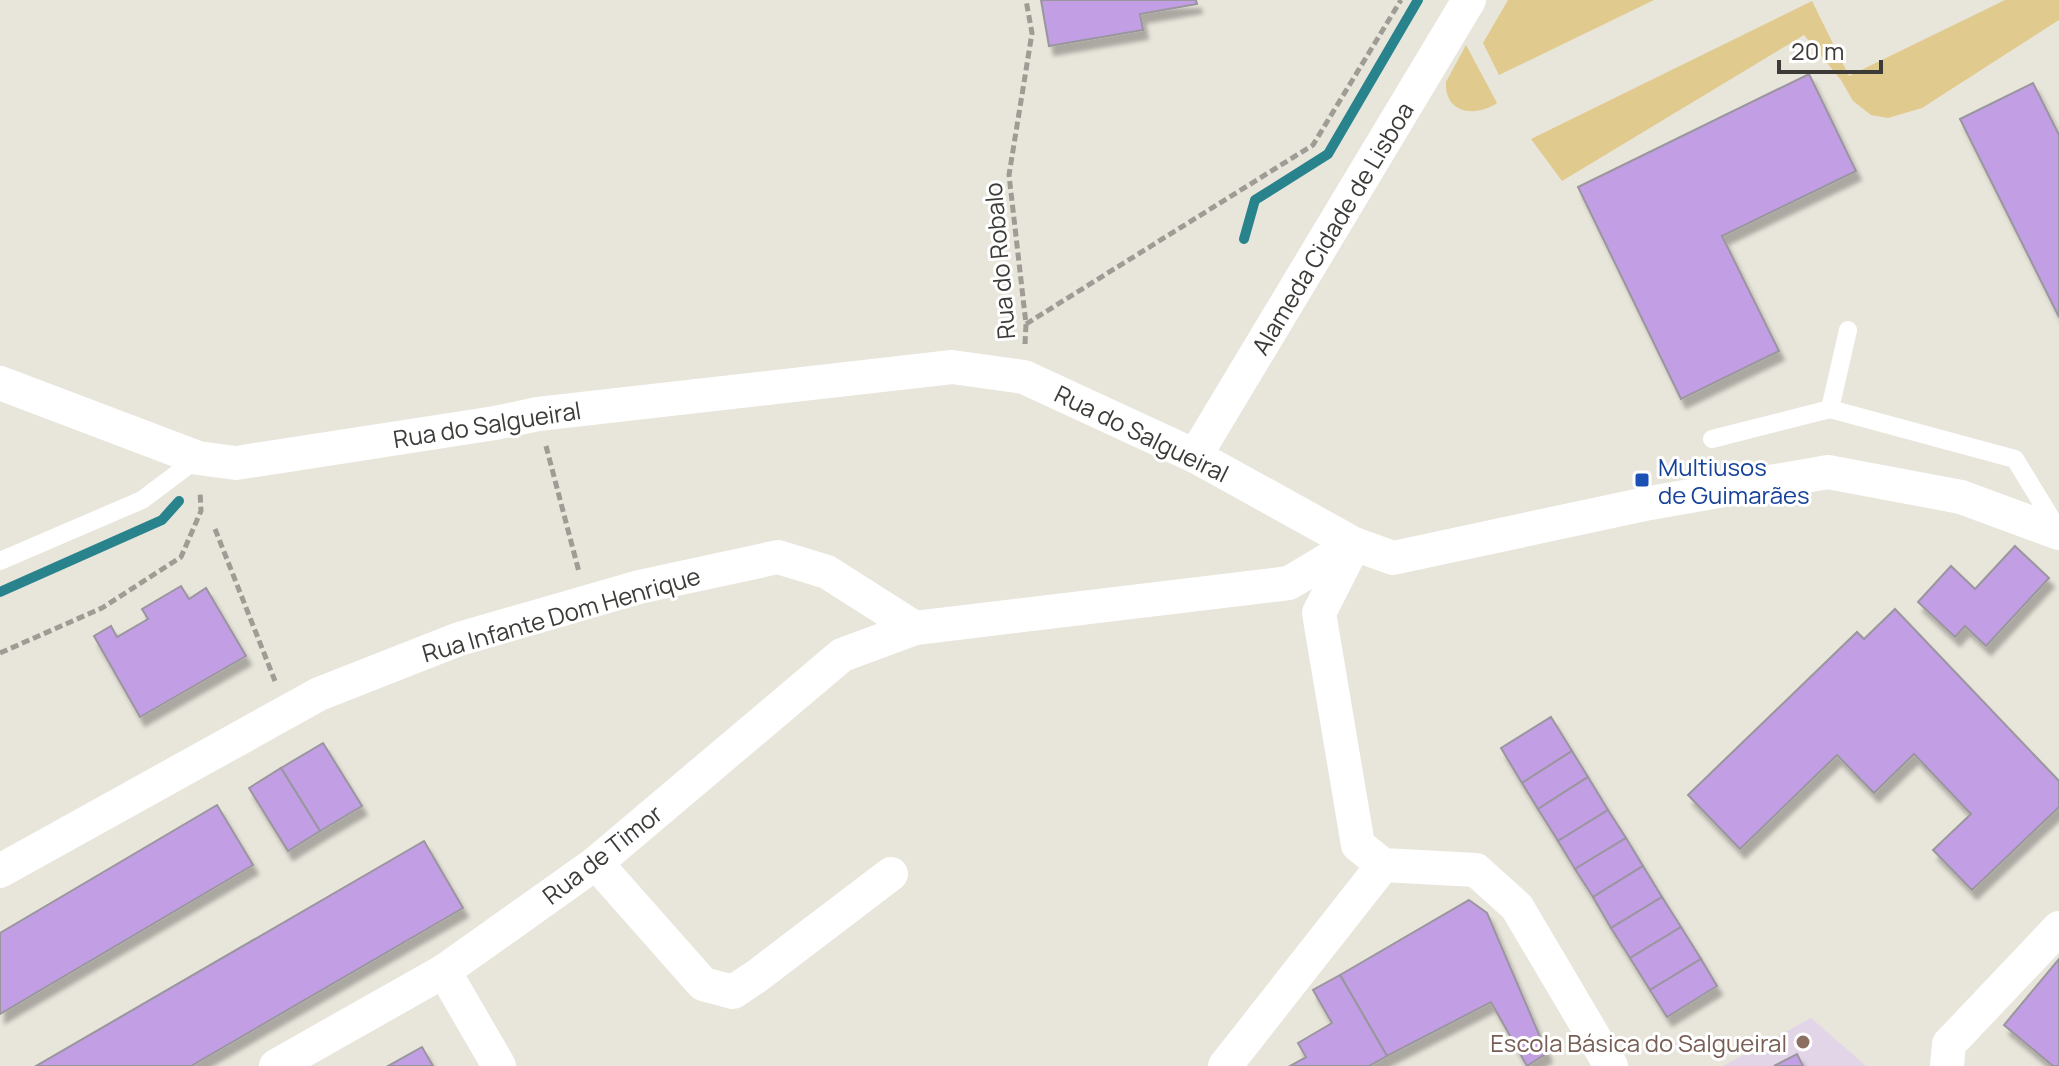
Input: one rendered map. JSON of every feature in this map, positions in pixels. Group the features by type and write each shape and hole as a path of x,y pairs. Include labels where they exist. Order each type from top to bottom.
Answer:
{"street":[{"name":"Alameda Cidade de Lisboa","path":"1195,456 1469,0"},
{"name":"Rua do Salgueiral","path":"0,383 198,458 236,463 538,414 952,367 1024,377 1195,456 1354,544 1393,558 1650,503 1828,472 1961,497 2059,533"},
{"name":"Rua de Timor","path":"276,1066 444,971 596,863 842,655 915,628 1289,583 1354,544"},
{"path":"1354,544 1319,613 1358,845 1383,865 1476,870 1517,907 1611,1066"},
{"name":"Rua Infante Dom Henrique","path":"0,871 319,694 459,639 639,587 778,557 827,572 915,628"},
{"path":"596,863 703,984 733,992 891,874"},
{"path":"1225,1066 1383,865"},
{"path":"1947,1066 1949,1044 2059,928"},
{"path":"444,971 499,1066"}],"lane":[{"path":"1830,409 1848,330"},
{"path":"1712,439 1830,409 2015,459 2059,533"},
{"path":"0,561 142,500 198,458"}],"path":[{"name":"Rua do Robalo","path":"1024,377 1026,324 1009,175 1032,33 1026,0"},
{"path":"1026,324 1313,145 1401,0"},
{"path":"538,414 586,602"},
{"path":"0,653 102,608 181,557 201,511 198,458"},
{"path":"215,529 287,712"}],"shaded area":[{"path":"1508,0 1654,0 1499,75 1483,43"},
{"path":"2005,0 2059,0 2059,20 1922,108 1888,118 1871,115 1853,101 1841,80 1804,35 1562,181 1531,139 1812,1 1849,76"},
{"path":"1466,45 1497,103 1488,108 1462,110 1450,100 1447,92 1446,82"},
{"name":"Escola Básica do Salgueiral","path":"1811,1018 1866,1066 1723,1066"}],"building":[{"path":"1041,0 1196,0 1197,4 1140,14 1143,30 1049,46"},
{"path":"1809,74 1856,171 1722,236 1779,351 1681,399 1578,187"},
{"path":"2033,83 2059,135 2059,317 1960,119"},
{"path":"2015,546 2049,578 1986,646 1965,626 1955,637 1918,602 1951,566 1975,589"},
{"path":"181,586 189,599 206,588 246,656 140,717 94,636 111,626 117,637 148,619 142,609"},
{"path":"1895,609 2059,781 2059,807 1972,890 1933,850 1971,814 1914,754 1874,793 1837,755 1740,849 1688,795 1857,632 1864,639"},
{"path":"1551,717 1572,751 1522,783 1501,748"},
{"path":"323,743 362,806 320,831 281,768"},
{"path":"1572,751 1588,777 1538,809 1522,783"},
{"path":"281,768 320,831 288,851 249,788"},
{"path":"1588,777 1608,810 1558,841 1538,809"},
{"path":"217,805 253,865 0,1014 0,933"},
{"path":"1608,810 1626,838 1575,869 1558,841"},
{"path":"1626,838 1643,866 1593,897 1575,869"},
{"path":"424,841 463,908 191,1066 36,1066"},
{"path":"1643,866 1662,897 1611,928 1593,897"},
{"path":"1662,897 1681,927 1630,958 1611,928"},
{"path":"1469,900 1487,913 1547,1053 1527,1066 1491,1002 1387,1056 1340,975"},
{"path":"1681,927 1701,959 1650,990 1630,958"},
{"path":"1701,959 1717,986 1667,1017 1650,990"},
{"path":"2059,959 2059,1066 2053,1066 2004,1025"},
{"path":"1340,975 1387,1056 1369,1066 1290,1066 1306,1057 1298,1043 1332,1023 1313,990"},
{"path":"422,1047 433,1066 388,1066"},
{"path":"1797,1054 1803,1066 1774,1066"}],"waterway":[{"path":"1244,239 1255,200 1328,154 1418,0"},
{"path":"0,592 162,520 179,501"}],"place":[{"name":"Multiusos de Guimarães","path":"1642,480"},
{"name":"Escola Básica do Salgueiral","path":"1803,1042"}]}
